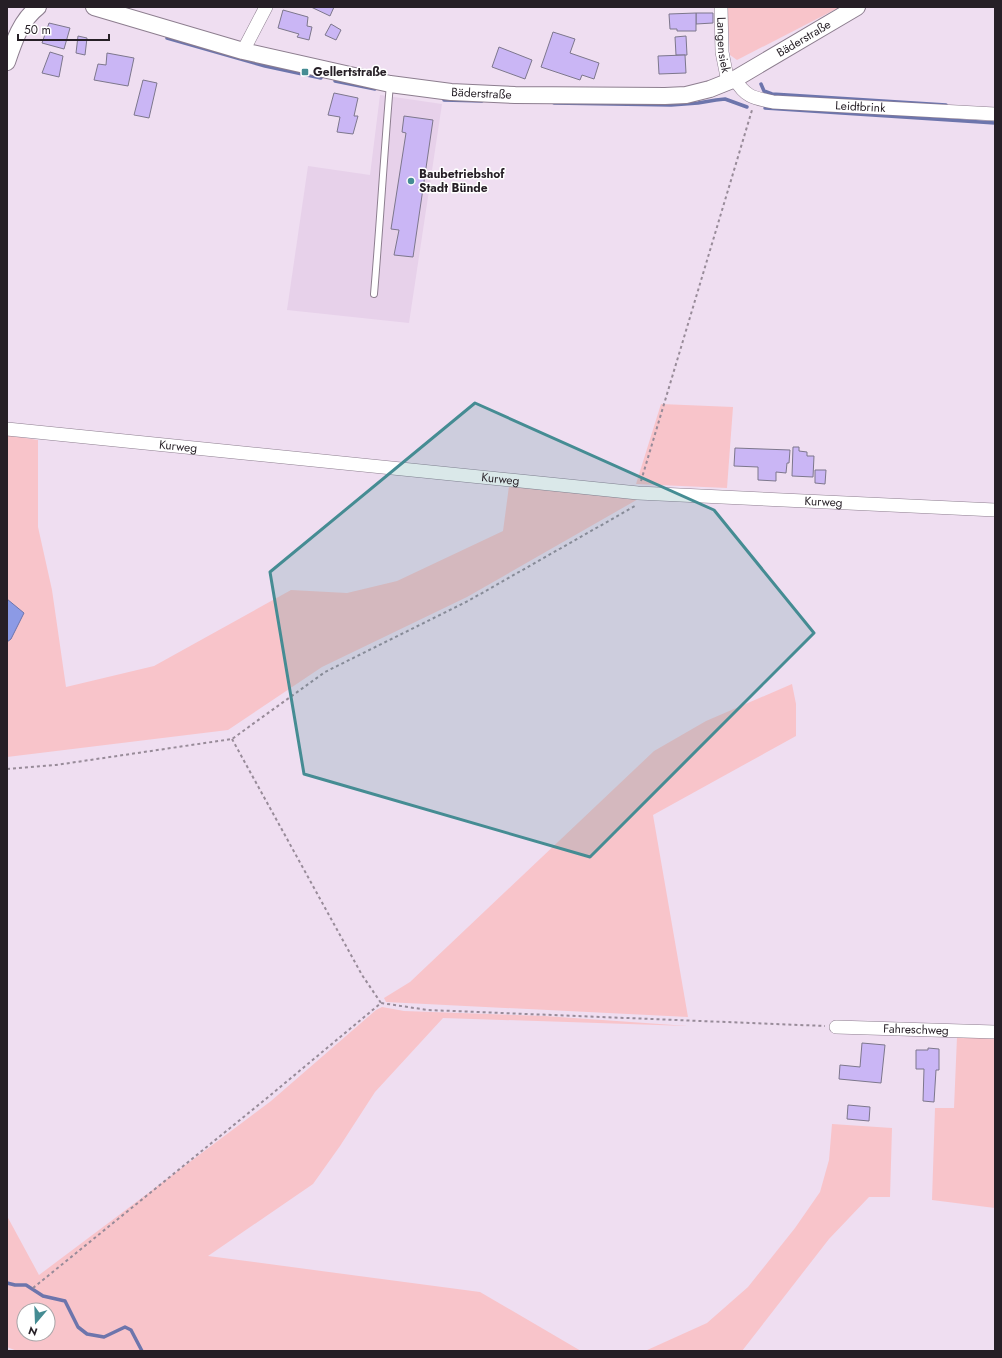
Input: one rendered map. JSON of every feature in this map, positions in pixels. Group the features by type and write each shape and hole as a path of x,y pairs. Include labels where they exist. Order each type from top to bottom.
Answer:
{"street":[{"path":"7,62 21,27 30,14 38,7"},
{"name":"Bäderstraße","path":"94,7 243,51 390,84 451,92 515,95 665,96 686,95 710,89 732,80 857,7"},
{"path":"243,51 266,7"},
{"name":"Langensiek","path":"721,7 722,52 732,80"},
{"name":"Leidtbrink","path":"732,80 746,95 756,99 773,102 995,114"},
{"name":"Kurweg","path":"7,429 638,493 995,510"},
{"name":"Fahreschweg","path":"836,1026 995,1032"}],"lane":[{"path":"374,294 382,209 385,137 390,84"}],"path":[{"path":"638,493 756,99"},
{"path":"7,769 56,765 232,739 325,672 468,601 655,494"},
{"path":"232,739 358,968 381,1003 428,1010 836,1026"},
{"path":"33,1288 273,1093 381,1003"}],"highlighted area":[{"path":"475,403 714,510 814,633 590,857 304,774 270,572"}],"shaded area":[{"path":"727,7 840,7 737,60 730,55"},
{"path":"380,95 442,104 409,323 287,310 308,166 370,175"},
{"path":"661,404 733,407 727,488 636,484"},
{"path":"7,435 38,440 38,527 52,590 66,687 154,666 291,590 347,593 397,581 503,531 509,486 640,498 467,597 322,667 228,730 7,757"},
{"path":"792,684 796,704 796,736 653,815 688,1017 386,1002 384,998 410,982 654,751 706,721"},
{"path":"382,1007 404,1011 545,1016 688,1026 443,1018 375,1092 313,1184 208,1256 480,1292 581,1351 17,1351 7,1347 7,1216 39,1275 271,1101 376,1010"},
{"path":"957,1037 995,1038 995,1208 932,1200 935,1108 954,1108"},
{"path":"832,1124 892,1128 890,1197 869,1197 829,1239 742,1351 645,1351 707,1323 748,1287 795,1228 820,1192 829,1160"}],"water":[{"path":"7,599 24,613 11,639 7,642"}],"building":[{"path":"311,7 334,7 330,16"},
{"path":"283,10 308,17 307,26 312,27 309,40 297,37 299,34 278,28"},
{"path":"696,13 713,13 713,23 696,24"},
{"path":"696,13 696,31 677,31 677,29 670,29 669,14"},
{"path":"49,23 70,28 64,49 42,43"},
{"path":"331,24 341,30 336,40 325,35"},
{"path":"553,32 575,39 570,53 599,63 594,79 582,75 580,80 541,67"},
{"path":"78,36 87,38 85,55 76,53"},
{"path":"686,36 687,55 676,55 675,37"},
{"path":"499,47 532,60 525,79 492,67"},
{"path":"50,52 63,56 59,77 42,73"},
{"path":"107,53 134,58 128,86 94,80 98,64 106,65"},
{"path":"685,55 686,73 659,74 658,56"},
{"path":"143,80 157,83 149,118 134,115"},
{"path":"334,93 358,98 354,116 358,116 353,134 337,132 340,117 328,115"},
{"name":"Baubetriebshof Stadt Bünde","path":"404,116 433,120 413,257 394,255 399,230 391,229 406,133 402,132"},
{"path":"793,447 799,447 799,451 807,452 807,456 814,456 813,477 792,476"},
{"path":"735,448 790,450 789,463 787,463 786,473 776,472 776,481 758,480 758,467 734,466"},
{"path":"815,470 826,470 825,484 815,483"},
{"path":"862,1043 885,1045 881,1083 839,1079 840,1065 860,1067"},
{"path":"928,1048 939,1049 939,1070 936,1070 934,1102 923,1101 924,1069 916,1069 916,1050 928,1050"},
{"path":"848,1105 870,1107 869,1121 847,1119"}],"waterway":[{"path":"167,38 265,66 321,78"},
{"path":"335,81 375,89"},
{"path":"761,84 764,91 772,94 946,105"},
{"path":"554,103 671,105 725,99 747,107"},
{"path":"444,100 482,101"},
{"path":"765,108 995,123"},
{"path":"7,1283 26,1285 43,1296 65,1301 78,1327 87,1334 104,1337 125,1327 131,1330 142,1351"}],"place":[{"name":"Gellertstraße","path":"305,72"},
{"name":"Baubetriebshof Stadt Bünde","path":"411,181"}]}
